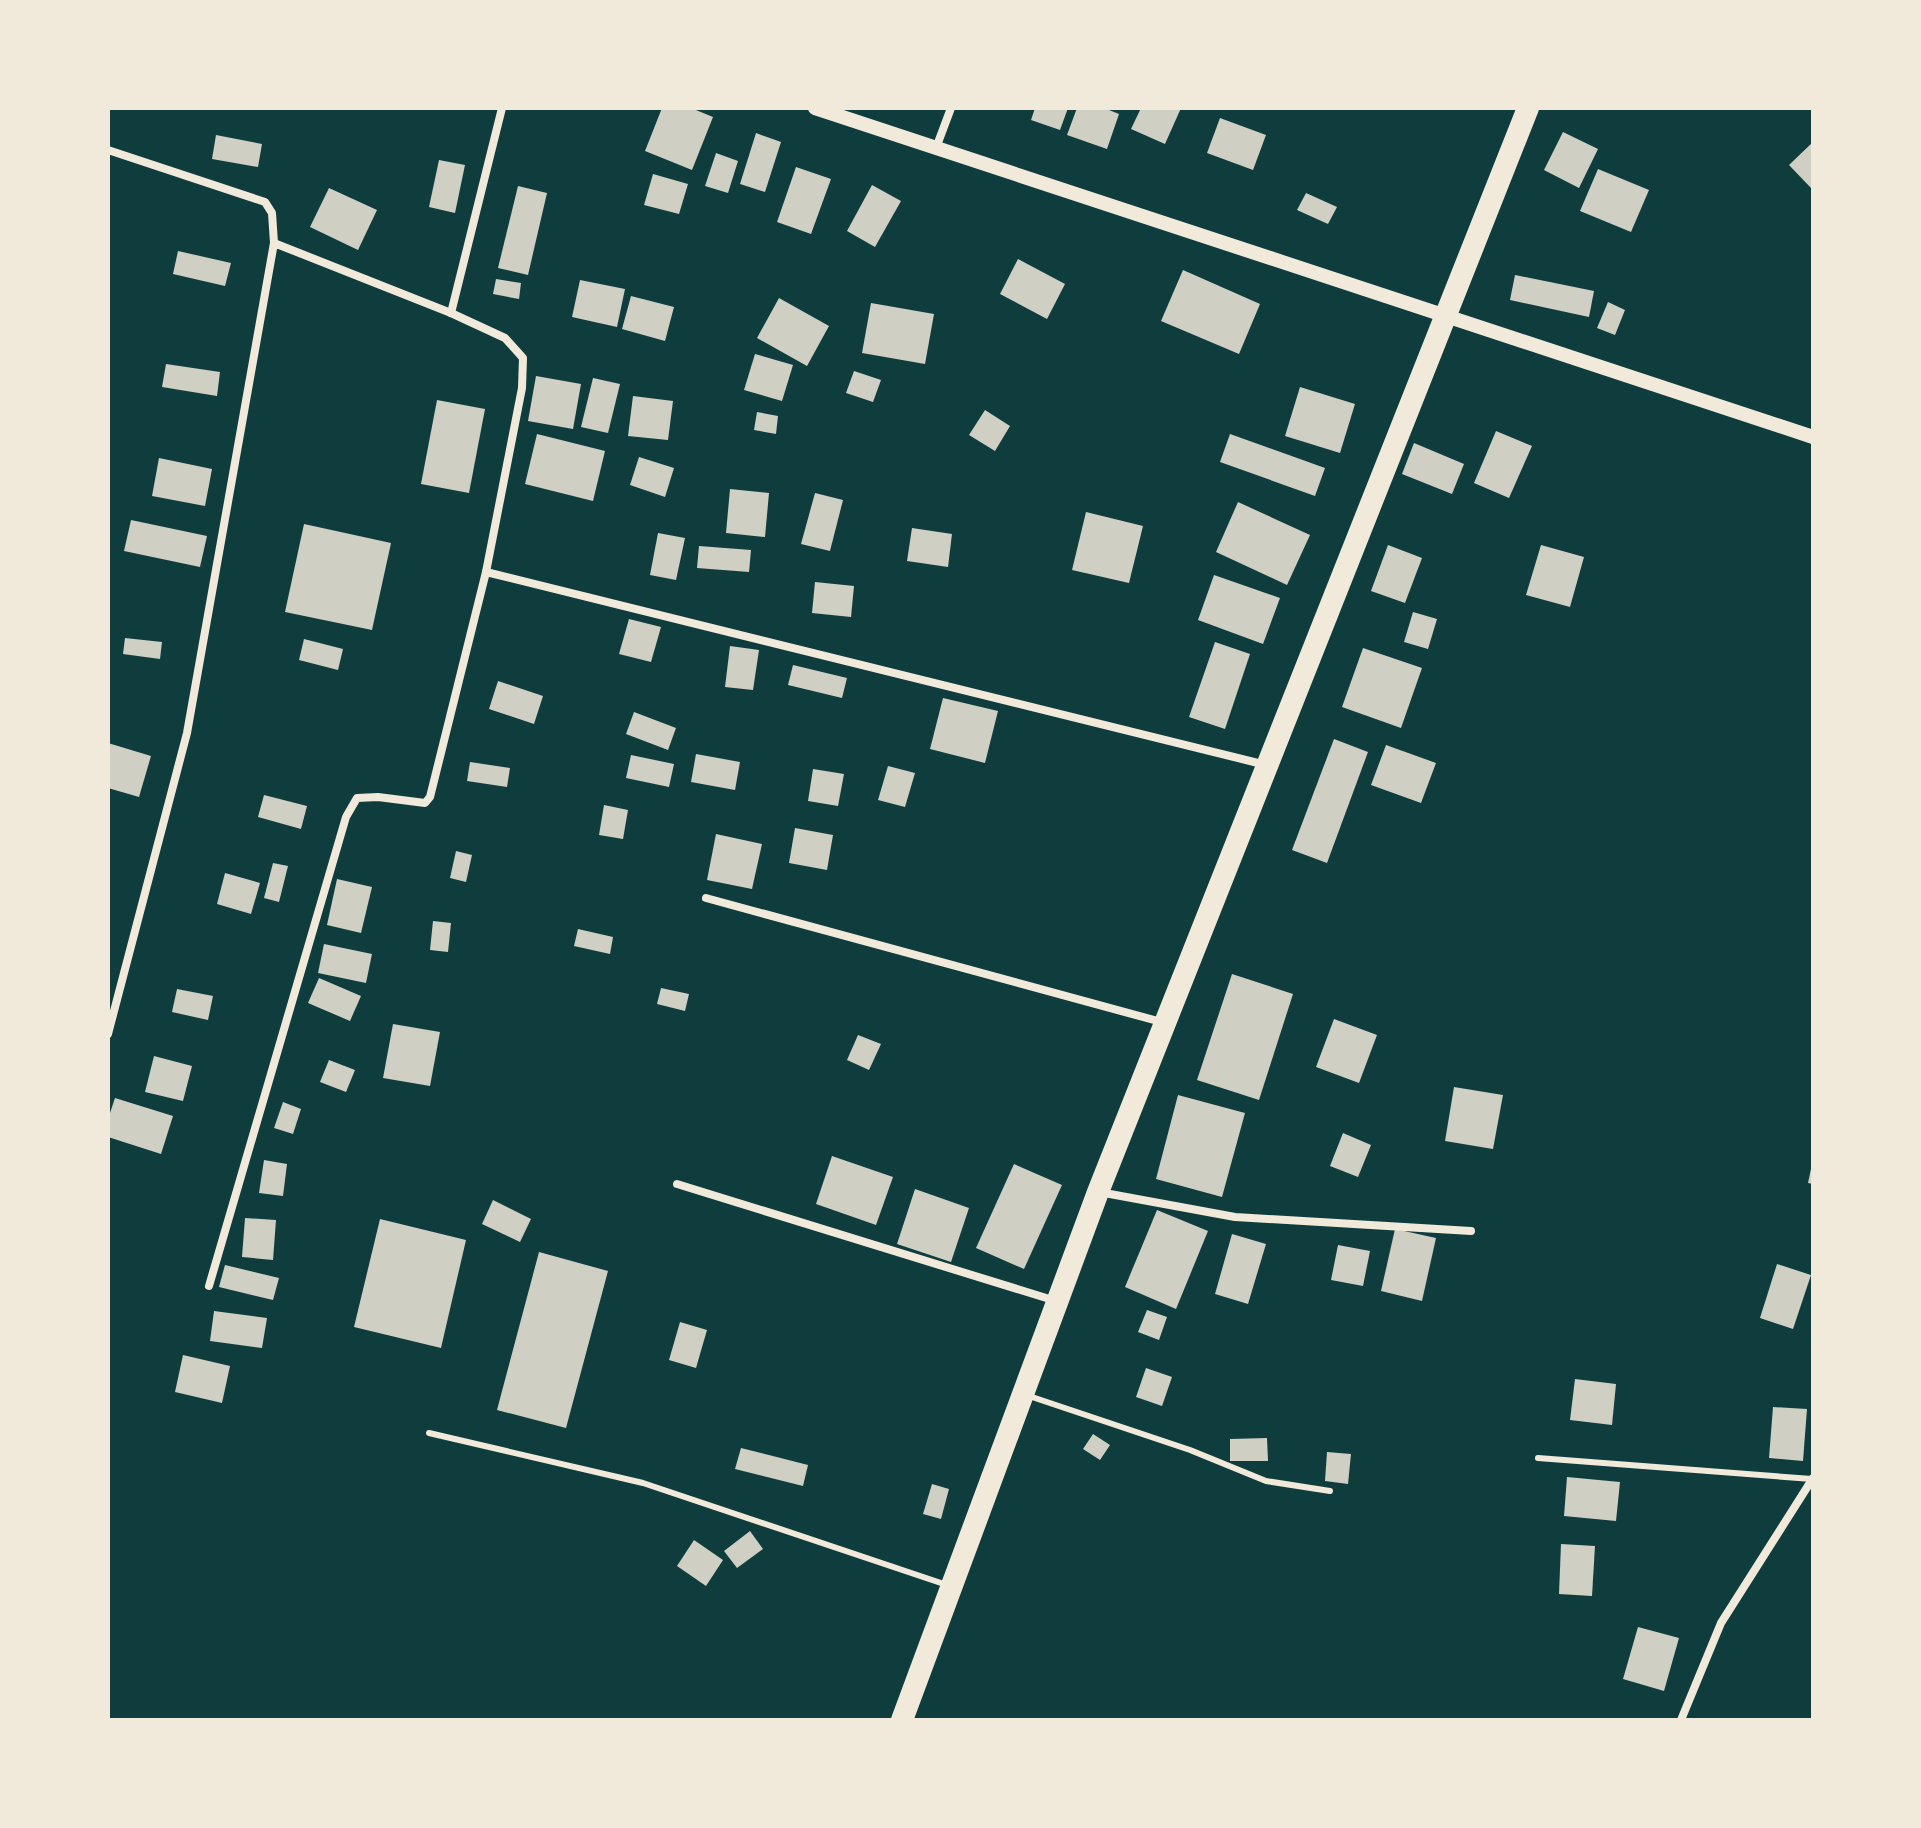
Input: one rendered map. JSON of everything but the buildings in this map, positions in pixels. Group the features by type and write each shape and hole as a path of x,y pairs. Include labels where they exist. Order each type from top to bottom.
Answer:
{"highway":[{"path":"902,1720 1098,1192 1528,108"}],"street":[{"path":"451,313 502,108"},
{"path":"815,108 1813,437"},
{"path":"936,148 951,108"},
{"path":"108,150 265,202 272,213 274,243 187,733 108,1034"},
{"path":"209,1286 346,817 357,798 378,797 425,803 430,797 486,572 522,388 523,358 505,338 451,313 274,243"},
{"path":"486,572 1266,765"},
{"path":"706,898 1166,1023"},
{"path":"677,1184 1056,1301"},
{"path":"1098,1192 1235,1217 1471,1231"},
{"path":"1681,1720 1721,1623 1813,1478"}],"lane":[{"path":"1022,1393 1190,1450 1266,1481 1330,1491"},
{"path":"429,1433 643,1483 951,1586"},
{"path":"1538,1458 1813,1478"}]}
